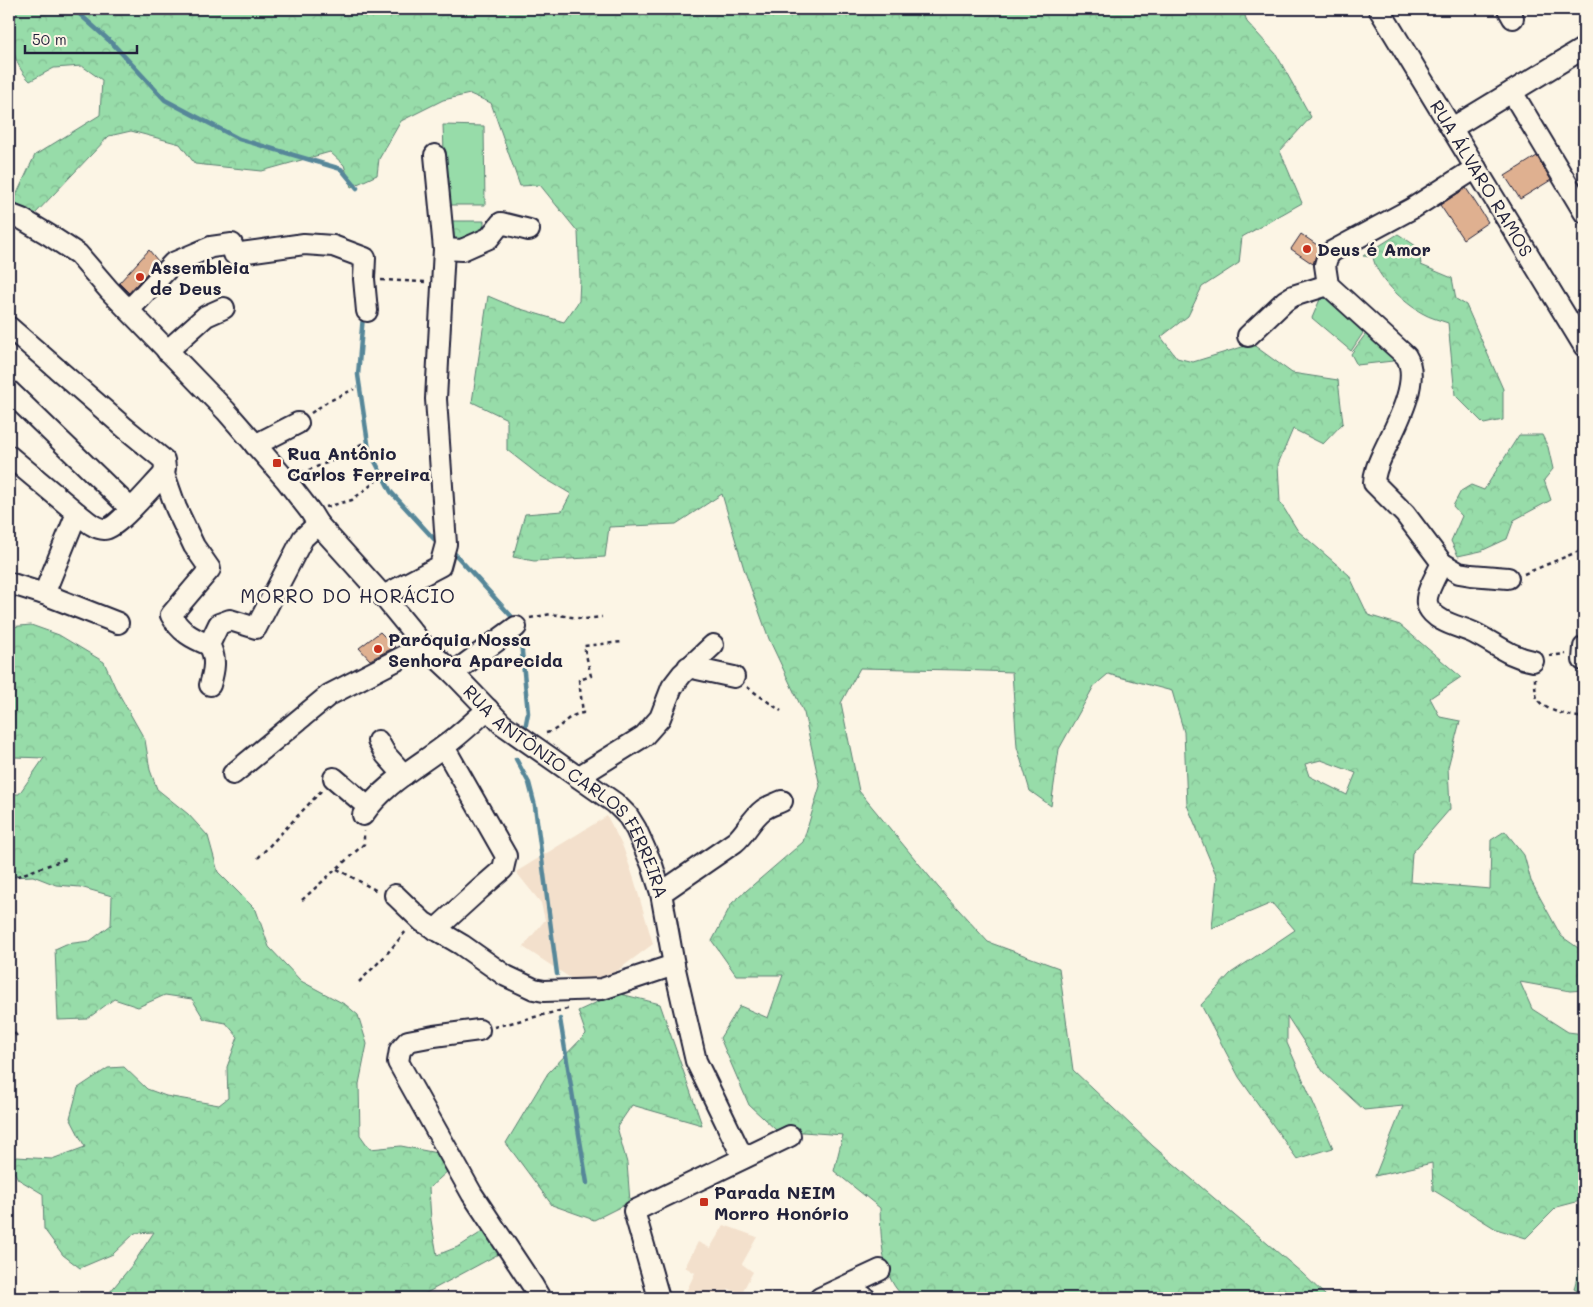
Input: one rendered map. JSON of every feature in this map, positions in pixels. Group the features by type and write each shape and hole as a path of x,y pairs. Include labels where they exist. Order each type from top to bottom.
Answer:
{"street":[{"name":"RUA ÁLVARO RAMOS","path":"1379,9 1584,346"},
{"path":"1452,128 1584,48"},
{"path":"1512,92 1584,212"},
{"path":"383,596 440,566 446,544 436,399 444,282 444,249 435,155"},
{"path":"1476,168 1413,208 1331,252 1325,265 1328,285 1406,356 1412,370 1404,405 1376,469 1374,482 1405,514 1442,563 1459,573 1471,576 1508,578"},
{"name":"RUA ANTÔNIO CARLOS FERREIRA","path":"9,214 50,235 78,254 167,351 226,411 286,480 314,518 424,646 453,672 502,724 615,803 628,816 643,844 660,893 696,1061 743,1158"},
{"path":"444,249 462,250 489,238 501,223 530,230"},
{"path":"129,310 172,263 210,247 232,244 234,254 304,244 333,246 365,258 364,279 367,311"},
{"path":"1248,336 1285,301 1294,296 1328,285"},
{"path":"167,351 206,316 224,308"},
{"path":"9,327 164,460 164,474 176,508 194,546 210,569 172,616 177,626 194,639 209,644 214,653 210,685"},
{"path":"9,391 131,509"},
{"path":"255,445 298,423"},
{"path":"9,456 77,514 95,527 103,529 110,529 164,474"},
{"path":"44,594 77,514"},
{"path":"209,644 219,624 230,620 256,628 314,518"},
{"path":"1442,563 1428,595 1427,603 1432,612 1442,620 1475,633 1520,659 1533,661"},
{"path":"9,582 118,623"},
{"path":"453,672 516,627"},
{"path":"233,774 330,695 424,646"},
{"path":"578,777 644,736 660,718 672,687 688,666 713,646"},
{"path":"688,666 734,677"},
{"path":"334,778 366,811 404,775 444,747 488,709"},
{"path":"378,741 386,755 404,775"},
{"path":"436,930 503,869 506,856 444,747"},
{"path":"660,893 743,836 756,816 763,810 782,801"},
{"path":"395,895 418,917 506,976 523,985 544,991 602,989 674,965"},
{"path":"479,1030 408,1041 400,1050 398,1062 472,1194 540,1298"},
{"path":"659,1298 634,1211 790,1136"},
{"path":"820,1298 880,1270"},
{"path":"848,1286 865,1298"}],"path":[{"path":"364,279 444,282"},
{"path":"298,423 327,402 354,389"},
{"path":"286,480 334,460 365,442"},
{"path":"314,518 352,500 376,481"},
{"path":"1508,578 1584,549"},
{"path":"516,627 525,620 551,614 585,619 602,617"},
{"path":"523,740 555,731 572,714 583,713 579,680 590,676 584,646 622,642"},
{"path":"1584,654 1574,665 1571,654 1555,655 1533,661 1537,697 1540,703 1561,714 1584,718"},
{"path":"734,677 781,711"},
{"path":"258,858 334,778"},
{"path":"302,900 364,844 366,811"},
{"path":"9,879 69,858"},
{"path":"337,869 378,892 395,895"},
{"path":"359,982 385,956 418,917"},
{"path":"479,1030 568,1010 577,1005"},
{"path":"9,1027 17,1036"}],"shaded area":[{"path":"607,816 623,847 653,944 602,982 572,979 523,947 545,920 541,903 516,872"},
{"path":"724,1225 757,1237 742,1264 753,1272 741,1294 729,1289 724,1298 683,1298 695,1273 685,1267 698,1242 710,1248"}],"green space":[{"path":"10,9 1243,9 1247,22 1276,54 1311,117 1280,151 1302,203 1242,237 1239,263 1202,287 1188,316 1161,337 1177,358 1193,362 1252,344 1292,373 1338,380 1343,423 1323,444 1293,429 1278,464 1280,502 1298,531 1349,575 1368,615 1400,625 1461,677 1430,698 1440,717 1460,721 1448,767 1450,809 1412,853 1410,882 1490,889 1491,840 1505,831 1524,855 1531,881 1561,936 1584,952 1584,990 1570,991 1520,982 1532,1009 1568,1032 1584,1034 1584,1200 1557,1207 1526,1238 1496,1229 1433,1190 1432,1163 1375,1176 1403,1106 1364,1110 1324,1073 1287,1016 1287,1043 1333,1148 1297,1159 1239,1077 1201,1005 1231,973 1295,930 1272,903 1212,928 1217,877 1187,805 1184,732 1172,691 1108,674 1094,686 1059,749 1051,806 1030,791 1017,747 1012,672 860,668 841,703 859,791 938,887 988,942 1059,968 1073,1070 1153,1146 1302,1273 1328,1298 1016,1298 1003,1292 998,1298 906,1298 898,1290 887,1270 882,1245 880,1208 834,1171 843,1135 776,1130 749,1105 720,1038 740,1006 768,1018 783,975 736,975 712,941 732,903 803,842 820,786 804,713 769,639 744,569 722,494 676,524 609,527 605,557 534,561 513,557 525,514 562,511 571,494 539,475 507,450 507,419 472,402 488,296 514,307 564,322 579,301 578,232 540,185 520,186 491,103 470,94 443,100 401,121 379,159 377,175 351,187 344,165 330,152 262,171 195,164 180,144 131,131 109,136 34,215 13,202 35,155 100,115 102,80 82,66 54,68 30,81 18,65 15,56","holes":["1321,760 1356,773 1347,795 1309,776 1305,764"]},
{"path":"443,125 484,126 485,205 446,205"},
{"path":"450,221 484,221 484,230 463,244 449,244"},
{"path":"1398,234 1419,248 1421,265 1452,278 1456,299 1466,305 1503,389 1503,420 1484,424 1455,395 1448,323 1425,315 1407,303 1379,273 1373,257 1363,256"},
{"path":"1321,297 1335,297 1367,327 1351,351 1312,318"},
{"path":"1370,328 1402,360 1357,365 1351,354"},
{"path":"1519,435 1542,435 1548,447 1553,469 1544,480 1551,500 1514,520 1507,539 1481,551 1458,556 1451,541 1462,516 1453,506 1461,491 1471,485 1484,490"},
{"path":"31,625 59,635 104,662 115,687 145,740 150,770 157,789 188,814 208,836 218,872 256,910 269,947 301,981 346,1005 358,1015 367,1044 359,1084 360,1135 370,1149 401,1146 437,1153 449,1170 429,1188 431,1220 437,1255 460,1246 488,1228 506,1250 417,1298 105,1298 133,1264 154,1232 135,1233 113,1254 80,1268 63,1255 44,1229 43,1194 18,1179 10,1164 16,1157 52,1159 85,1147 70,1118 78,1088 108,1068 124,1067 147,1089 166,1096 219,1105 228,1098 227,1067 238,1037 226,1023 204,1019 192,999 165,995 138,1007 114,999 87,1019 58,1020 55,949 66,944 90,941 111,925 112,896 80,887 56,885 33,876 9,877 9,794 19,794 44,758 15,757 9,747 9,627"},
{"path":"617,993 660,1004 702,1125 632,1105 617,1127 627,1163 630,1202 594,1220 552,1205 506,1143 548,1073 586,1034 578,1011"},
{"path":"1584,1250 1584,1295 1574,1289"}],"building":[{"path":"1537,156 1551,180 1520,199 1505,176"},
{"path":"1466,188 1488,222 1463,239 1440,205"},
{"name":"Deus é Amor","path":"1301,234 1320,247 1313,264 1291,249"},
{"path":"149,250 158,261 129,293 119,283"},
{"name":"Paróquia Nossa Senhora Aparecida","path":"380,632 395,647 370,660 359,648"}],"waterway":[{"path":"74,9 113,44 165,100 239,139 341,169 357,188"},
{"path":"363,316 358,375 369,450 391,492 434,539"},
{"path":"455,554 512,617"},
{"path":"521,642 528,713 525,729"},
{"path":"516,759 529,783 535,806 557,974"},
{"path":"560,1019 587,1183"}],"place":[{"name":"Deus é Amor","path":"1307,249"},
{"name":"Assembleia de Deus","path":"140,277"},
{"name":"Rua Antônio Carlos Ferreira","path":"277,463"},
{"name":"Paróquia Nossa Senhora Aparecida","path":"378,649"},
{"name":"Parada NEIM Morro Honório","path":"704,1202"}],"district":[{"name":"MORRO DO HORÁCIO","path":"348,595"}]}
